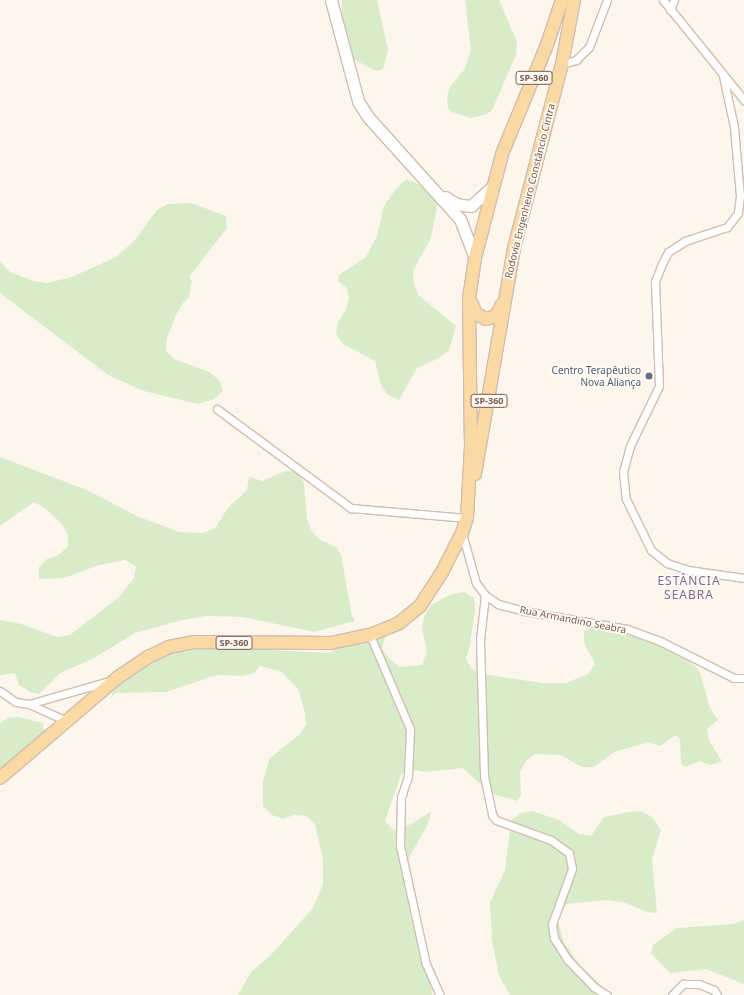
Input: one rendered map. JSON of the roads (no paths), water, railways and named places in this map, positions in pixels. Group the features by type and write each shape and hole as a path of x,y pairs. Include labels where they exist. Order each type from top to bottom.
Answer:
{"main road":[{"path":"331,0 358,101 368,117 460,219 475,258"},
{"name":"Rodovia Engenheiro Constâncio Cintra","path":"0,778 117,678 148,656 169,647 194,642 331,643 370,635 398,623 420,606 441,574 462,533 467,518 471,446 469,299 475,258 502,154 547,45 562,0"},
{"name":"Rodovia Engenheiro Constâncio Cintra","path":"469,500 482,448 504,301 514,248 562,64 574,0"},
{"path":"436,192 456,204 471,206 493,186"},
{"path":"469,299 476,314 486,319 496,316 504,301"}],"street":[{"path":"562,64 576,60 589,47 607,0"},
{"path":"663,0 723,76 744,100"},
{"path":"670,10 674,0"},
{"path":"723,76 734,127 740,196 738,213 727,226 685,241 668,252 661,266 655,282 659,386 630,446 623,472 626,499 651,550 667,563 688,570 744,578"},
{"path":"217,409 351,508 467,518"},
{"name":"Rua Armandino Seabra","path":"462,533 476,583 485,595 498,604 524,611 627,629 662,642 734,678 744,678"},
{"path":"485,595 480,632 484,776 492,815 496,820 551,840 569,853 572,869 552,924 554,938 567,959 594,987 607,995"},
{"path":"370,635 410,729 408,776 401,797 400,846 426,964 440,995"},
{"path":"29,704 117,678"},
{"path":"0,691 16,702 29,704 67,721"},
{"path":"672,995 683,984 699,984 714,990 717,995"}],"place":[{"name":"Centro Terapêutico Nova Aliança","path":"649,376"}],"district":[{"name":"ESTÂNCIA SEABRA","path":"689,588"}]}
